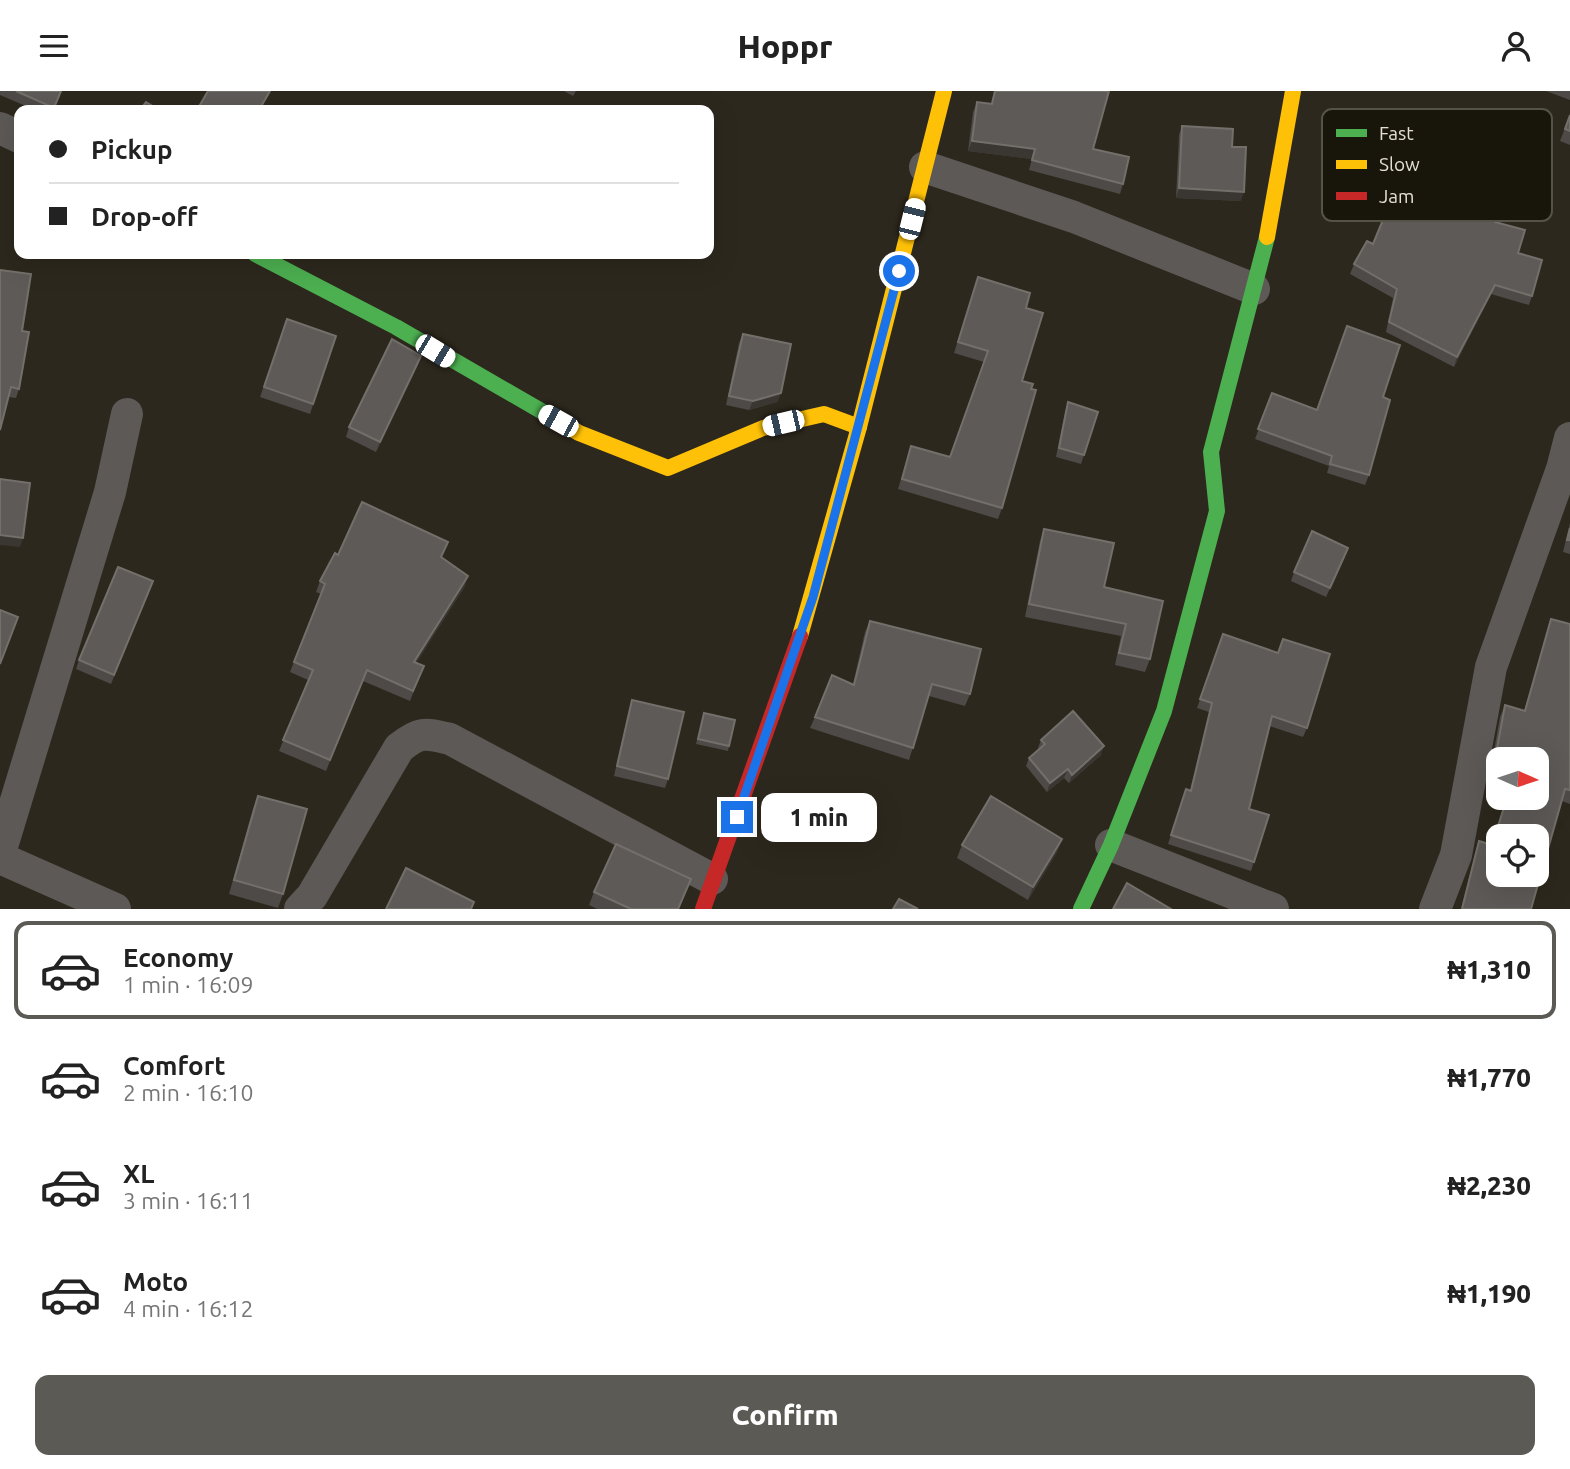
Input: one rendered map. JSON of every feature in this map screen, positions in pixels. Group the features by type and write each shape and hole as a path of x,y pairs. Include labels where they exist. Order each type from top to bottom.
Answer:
{"street":[{"path":"300,909 312,896 399,748 413,736 426,733 450,739 707,894 753,775 813,597 944,91"},
{"path":"1081,909 1111,845 1164,711 1188,609 1217,511 1211,452 1262,262 1293,91"},
{"path":"925,167 1074,218 1254,289"},
{"path":"265,259 396,327 579,433 668,468 763,428 824,414 859,427"},
{"path":"115,909 0,856 110,492 127,415"},
{"path":"1435,909 1456,855 1492,667 1562,469 1570,438"},
{"path":"1111,845 1273,909"}],"building":[{"path":"16,91 61,91 55,105 47,105"},
{"path":"208,91 270,91 262,105 200,105"},
{"path":"995,91 1109,91 1093,149 1129,157 1123,184 1032,160 1035,149 972,141 977,102 992,104"},
{"path":"1570,115 1570,131 1565,129"},
{"path":"1182,126 1233,129 1232,147 1246,147 1244,192 1179,188"},
{"path":"1382,221 1495,221 1525,230 1518,253 1542,260 1532,296 1495,285 1457,357 1389,322 1397,289 1354,264 1367,241 1373,244"},
{"path":"0,270 31,274 22,331 29,332 19,389 11,387 0,430"},
{"path":"978,277 1030,293 1026,308 1043,313 1022,381 1033,384 1031,389 1036,390 1002,508 902,479 911,446 950,457 988,351 958,342"},
{"path":"287,319 336,336 313,404 264,387"},
{"path":"1347,326 1400,345 1383,397 1390,400 1369,475 1330,464 1332,456 1258,429 1272,393 1317,410"},
{"path":"743,334 791,344 781,393 753,401 729,396"},
{"path":"392,339 421,356 380,442 349,427"},
{"path":"1068,402 1098,412 1084,455 1059,448"},
{"path":"0,479 30,483 23,538 0,535"},
{"path":"362,502 448,542 441,557 468,576 414,662 424,666 413,691 367,670 330,760 283,740 313,670 294,662 325,584 320,581 335,553 338,555"},
{"path":"1044,529 1114,543 1104,587 1163,601 1150,659 1119,653 1126,624 1029,604"},
{"path":"1312,531 1348,548 1330,588 1294,572"},
{"path":"118,567 153,581 114,675 79,660"},
{"path":"0,610 18,617 0,664"},
{"path":"1551,619 1570,624 1570,790 1565,789 1549,845 1549,824 1499,824 1503,810 1549,810 1549,747 1497,747 1505,705 1525,711"},
{"path":"870,621 981,649 970,694 932,684 913,748 815,717 832,675 854,685"},
{"path":"1223,634 1278,653 1283,639 1330,654 1307,728 1272,716 1249,809 1269,815 1254,862 1171,835 1186,789 1191,791 1212,703 1200,699"},
{"path":"632,700 684,712 668,779 617,766"},
{"path":"1073,711 1104,746 1072,775 1068,769 1050,783 1029,758 1045,744 1041,740"},
{"path":"704,713 735,720 729,746 698,739"},
{"path":"258,796 307,809 283,894 234,880"},
{"path":"991,796 1062,839 1033,887 962,845"},
{"path":"1479,841 1486,843 1486,887 1537,887 1531,909 1462,909"},
{"path":"616,844 691,879 678,909 631,909 594,892"},
{"path":"406,868 474,902 471,909 386,909"},
{"path":"1127,883 1171,909 1113,909"},
{"path":"899,899 918,909 893,909"}],"traffic: fast":[{"path":"1081,909 1111,845 1164,711 1217,511 1211,452 1267,237"},
{"path":"265,259 396,327 562,423"}],"traffic: slow":[{"path":"800,636 859,427 944,91"},
{"path":"1267,237 1293,91"},
{"path":"562,423 579,433 668,468 763,428 824,414 859,427"}],"traffic: jam":[{"path":"703,909 800,636"}],"route":[{"path":"737,817 813,597 899,271"}]}
